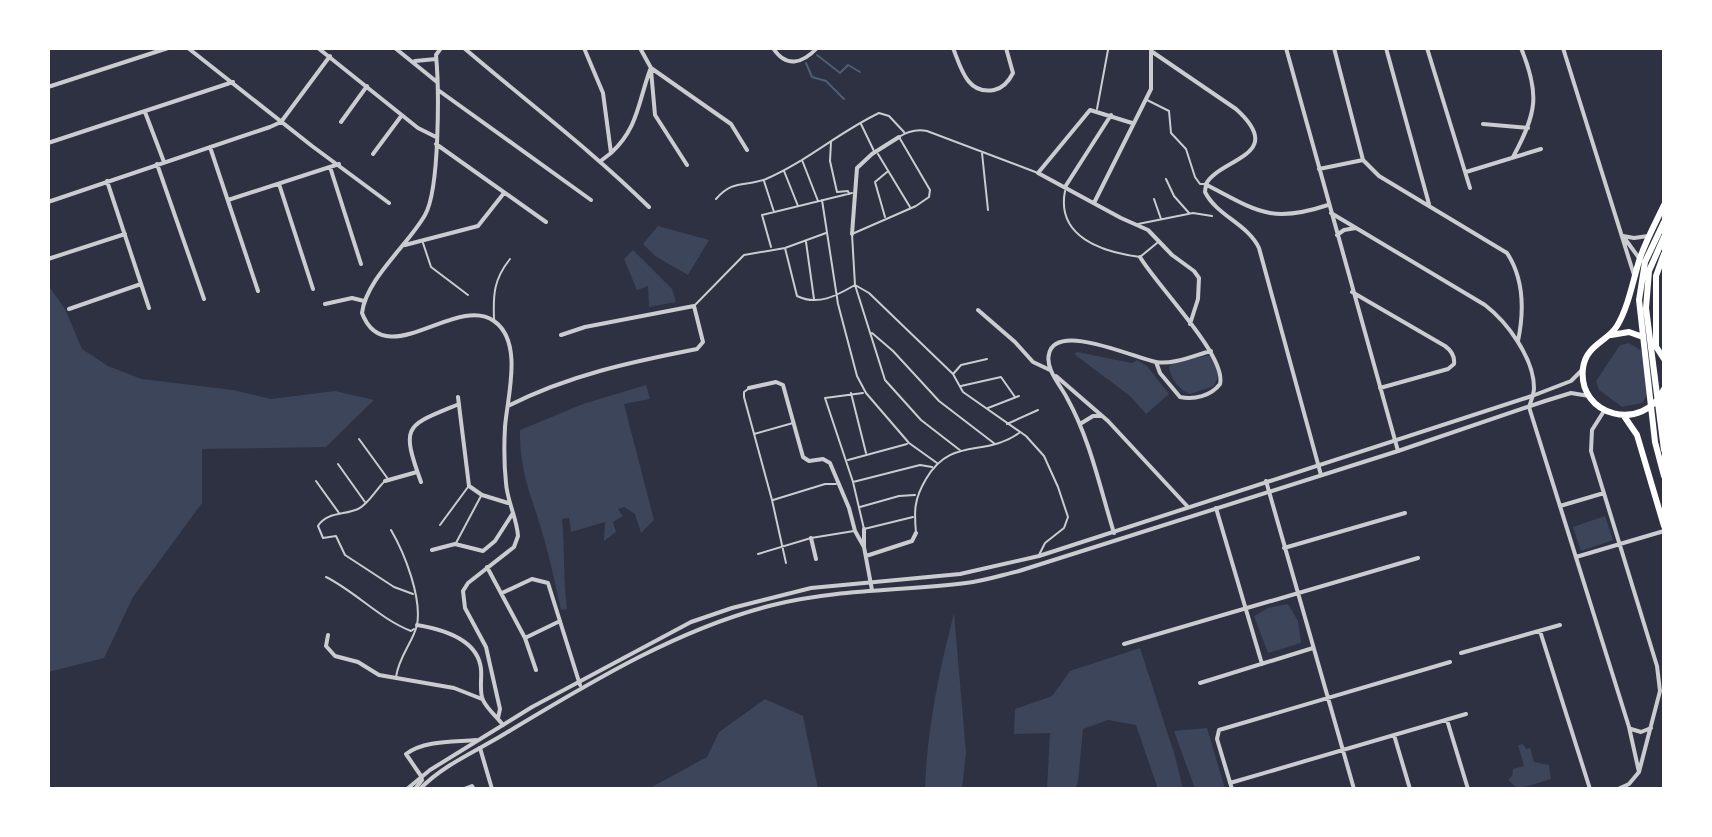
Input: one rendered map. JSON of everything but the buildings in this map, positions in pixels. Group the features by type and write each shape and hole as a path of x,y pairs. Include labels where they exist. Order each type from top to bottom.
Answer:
{"main road":[{"path":"1662,392 1647,410 1624,416 1604,411 1589,396 1583,368 1591,349 1618,325 1648,236 1664,205"},
{"path":"1664,222 1645,262 1639,300 1653,424 1664,476"},
{"path":"1664,237 1649,271 1646,308 1664,450"},
{"path":"1656,346 1655,291 1658,268 1664,254"},
{"path":"1656,318 1664,328"},
{"path":"1608,336 1639,334 1656,346 1664,359"},
{"path":"1662,392 1664,414"},
{"path":"1624,416 1637,435 1664,529"}],"street":[{"path":"48,87 168,48"},
{"path":"188,48 389,203"},
{"path":"318,48 425,133 436,137"},
{"path":"395,48 438,82"},
{"path":"432,48 436,57 438,90 431,202 405,245 372,286 362,313 369,326 388,335 416,333 457,316 482,316 494,320 503,333 512,361 505,455 508,503 518,529 517,541 468,583 463,591 463,598 486,647 500,709 498,718"},
{"path":"436,57 441,48"},
{"path":"464,48 557,127 602,160 649,207"},
{"path":"584,48 603,93 611,153"},
{"path":"640,48 651,68 655,115 687,165"},
{"path":"773,48 781,59 790,63 800,62 817,48"},
{"path":"953,48 967,81 981,90 990,91 1008,82 1013,73 1006,48"},
{"path":"1286,48 1398,451"},
{"path":"1334,48 1363,160 1379,176 1509,254 1523,302 1518,341"},
{"path":"1386,48 1429,204"},
{"path":"1427,48 1470,188"},
{"path":"1513,157 1534,111 1535,95 1530,70 1521,48"},
{"path":"1563,48 1635,276"},
{"path":"1094,203 1152,82 1151,49"},
{"path":"1151,49 1236,109 1251,127 1254,143 1251,151 1238,162 1212,175 1205,192 1212,203 1252,237 1259,248 1321,475"},
{"path":"48,202 281,122 330,56"},
{"path":"413,61 436,57"},
{"path":"602,160 624,142 632,129 651,68"},
{"path":"651,68 731,124 747,150"},
{"path":"48,143 233,82"},
{"path":"341,122 367,86"},
{"path":"438,90 591,200"},
{"path":"1132,123 1096,110 1087,112 1038,173 1152,232 1158,242 1194,271 1199,278 1198,299 1190,324"},
{"path":"145,112 164,162"},
{"path":"373,154 402,115"},
{"path":"1065,187 1111,115"},
{"path":"1483,124 1528,128"},
{"path":"852,234 851,193 857,168 875,151 899,137"},
{"path":"436,144 546,222"},
{"path":"210,147 258,291"},
{"path":"1466,172 1541,149"},
{"path":"1319,169 1363,160"},
{"path":"157,164 204,299"},
{"path":"228,200 339,164"},
{"path":"330,167 361,264"},
{"path":"107,181 149,308"},
{"path":"279,184 313,289"},
{"path":"1206,184 1261,213 1276,216 1298,214 1328,205"},
{"path":"405,245 478,226 504,193"},
{"path":"1331,213 1485,305 1506,323 1518,341 1533,384 1529,407 1629,727 1639,772"},
{"path":"1337,235 1356,228"},
{"path":"48,259 125,234"},
{"path":"1621,235 1634,238 1648,236"},
{"path":"1621,235 1640,259 1655,291"},
{"path":"1140,257 1161,289 1211,351 1221,372 1220,384 1211,393 1192,399 1176,394 1156,362"},
{"path":"69,309 141,284"},
{"path":"1352,292 1445,346 1454,359 1454,364 1448,369 1380,388"},
{"path":"325,304 352,298 364,301"},
{"path":"507,406 595,370 699,348 703,342 694,306 585,327 561,335"},
{"path":"978,310 1033,362 1103,416 1188,507"},
{"path":"1114,533 1079,424 1048,357 1050,350 1057,342 1069,340 1125,351 1156,362 1211,351"},
{"path":"407,789 421,776 503,725 578,681 691,622 778,596 841,583 970,572 1039,556 1532,396 1571,381 1583,368"},
{"path":"749,388 776,382 783,385 806,460 826,459 830,463 864,547"},
{"path":"418,789 480,748 600,679 706,626 779,604 872,590 977,581 1269,493 1571,393 1589,396"},
{"path":"458,397 469,486 482,495 508,503"},
{"path":"421,482 409,443 411,429 416,422 459,404"},
{"path":"1604,411 1593,427 1590,443 1659,676 1660,691 1639,772 1632,782 1618,789"},
{"path":"1079,424 1093,416 1103,416"},
{"path":"1443,424 1446,435"},
{"path":"387,480 417,472"},
{"path":"1266,481 1354,789"},
{"path":"1560,506 1604,493"},
{"path":"1216,508 1262,664"},
{"path":"432,550 455,544 479,551 487,550 513,513"},
{"path":"1284,548 1405,513"},
{"path":"864,529 872,590"},
{"path":"1576,557 1664,529"},
{"path":"866,556 912,541 916,533"},
{"path":"811,538 816,559"},
{"path":"1038,565 1039,556"},
{"path":"1124,644 1418,558"},
{"path":"487,567 525,638 536,670"},
{"path":"977,571 977,581"},
{"path":"969,583 970,572"},
{"path":"931,576 932,586"},
{"path":"502,593 532,579 545,581 550,587 581,690"},
{"path":"778,596 779,604"},
{"path":"525,638 560,621"},
{"path":"417,625 447,632 472,650 481,667 482,699"},
{"path":"1461,653 1560,625"},
{"path":"1540,631 1590,789"},
{"path":"328,635 326,646 335,656 358,662 379,675 454,688 482,699 503,725"},
{"path":"1200,683 1313,648"},
{"path":"1232,789 1216,737 1219,730 1450,662"},
{"path":"597,671 600,679"},
{"path":"1230,783 1466,714"},
{"path":"1447,720 1468,789"},
{"path":"1629,727 1640,732 1651,728"},
{"path":"1394,735 1410,789"},
{"path":"418,789 421,776 406,754 421,746 479,740"},
{"path":"480,748 492,789"},
{"path":"421,776 437,774"},
{"path":"464,789 472,786 474,789"}],"lane":[{"path":"1096,110 1108,50"},
{"path":"1145,99 1169,111 1171,133 1186,149 1195,177 1200,184 1206,184"},
{"path":"716,199 733,185 763,180 783,170 882,113 905,133"},
{"path":"861,123 910,208"},
{"path":"961,451 921,420 890,387 879,368 855,285 852,234 926,200 930,190 899,137 905,133 927,131 1038,173"},
{"path":"831,141 830,161 837,192 851,193"},
{"path":"982,152 988,210"},
{"path":"802,159 820,201 837,295 857,376 866,393 909,443 937,463"},
{"path":"783,170 798,206"},
{"path":"886,219 875,182 889,171"},
{"path":"1166,179 1174,196 1190,214"},
{"path":"763,180 774,212"},
{"path":"1065,187 1065,218 1072,230 1112,251 1140,257 1158,242"},
{"path":"771,250 762,215 851,193"},
{"path":"1154,199 1161,220"},
{"path":"1135,225 1190,214 1212,216"},
{"path":"694,306 744,255 785,248 827,233"},
{"path":"423,242 431,267 468,295"},
{"path":"806,242 815,300"},
{"path":"785,248 796,294 803,299 837,295 855,285"},
{"path":"494,320 495,283 510,259"},
{"path":"855,285 876,298 953,374 960,386 1034,443 1044,456 1068,517 1064,528 1045,543 1039,556"},
{"path":"870,331 939,401 995,444"},
{"path":"953,374 961,365 987,359"},
{"path":"960,386 1001,377 1017,397 987,409"},
{"path":"749,388 744,394 786,563"},
{"path":"851,393 867,454"},
{"path":"866,393 825,398 853,482 864,529 913,517"},
{"path":"1007,424 1038,410"},
{"path":"754,434 794,423"},
{"path":"916,533 913,517 917,495 937,463 950,453 995,444 1020,433"},
{"path":"359,439 387,480 359,509 319,523 323,538 336,536 345,555 394,587 413,594"},
{"path":"846,461 909,443"},
{"path":"338,464 366,503"},
{"path":"853,482 920,465 933,468"},
{"path":"316,481 340,514"},
{"path":"772,500 837,483"},
{"path":"440,525 469,486"},
{"path":"455,544 482,495"},
{"path":"860,507 899,496 917,495"},
{"path":"391,530 406,557 417,625 398,663 395,678"},
{"path":"758,554 811,538 855,531"},
{"path":"326,577 347,588 400,627 412,631 417,625"}],"shaded area":[{"path":"658,226 709,240 688,275 655,256 643,244"},
{"path":"633,250 672,289 676,302 649,307 648,286 637,290 624,259"},
{"path":"48,285 65,309 82,349 108,366 142,379 233,390 271,399 335,391 374,400 326,447 202,449 202,503 133,597 104,658 48,672"},
{"path":"1629,343 1654,359 1659,378 1642,403 1622,407 1599,390 1596,381 1620,345"},
{"path":"1077,352 1132,363 1137,360 1147,366 1169,394 1146,414 1130,396 1074,354"},
{"path":"1211,355 1220,373 1214,386 1190,394 1179,387 1169,367 1173,362"},
{"path":"646,385 650,399 624,404 654,520 641,533 635,514 624,507 618,509 623,516 613,522 616,532 604,541 605,522 571,532 569,518 562,519 567,609 561,610 525,474 520,430 583,404"},
{"path":"1605,516 1613,540 1581,551 1573,527"},
{"path":"1288,604 1298,621 1301,643 1268,653 1254,616 1268,608"},
{"path":"954,613 966,753 962,789 925,789 935,700"},
{"path":"1140,648 1183,789 1158,789 1136,725 1108,720 1083,729 1075,789 1047,789 1050,733 1014,734 1015,709 1052,696 1070,671"},
{"path":"765,699 803,716 818,789 648,789 707,757 719,732"},
{"path":"1207,728 1225,789 1195,789 1174,731"},
{"path":"1523,744 1526,749 1530,748 1534,762 1549,765 1551,779 1518,789 1508,780 1513,769 1524,766 1518,745"}],"waterway":[{"path":"817,55 840,73 848,65 860,72"},
{"path":"806,63 812,77 826,81 844,99"}]}
